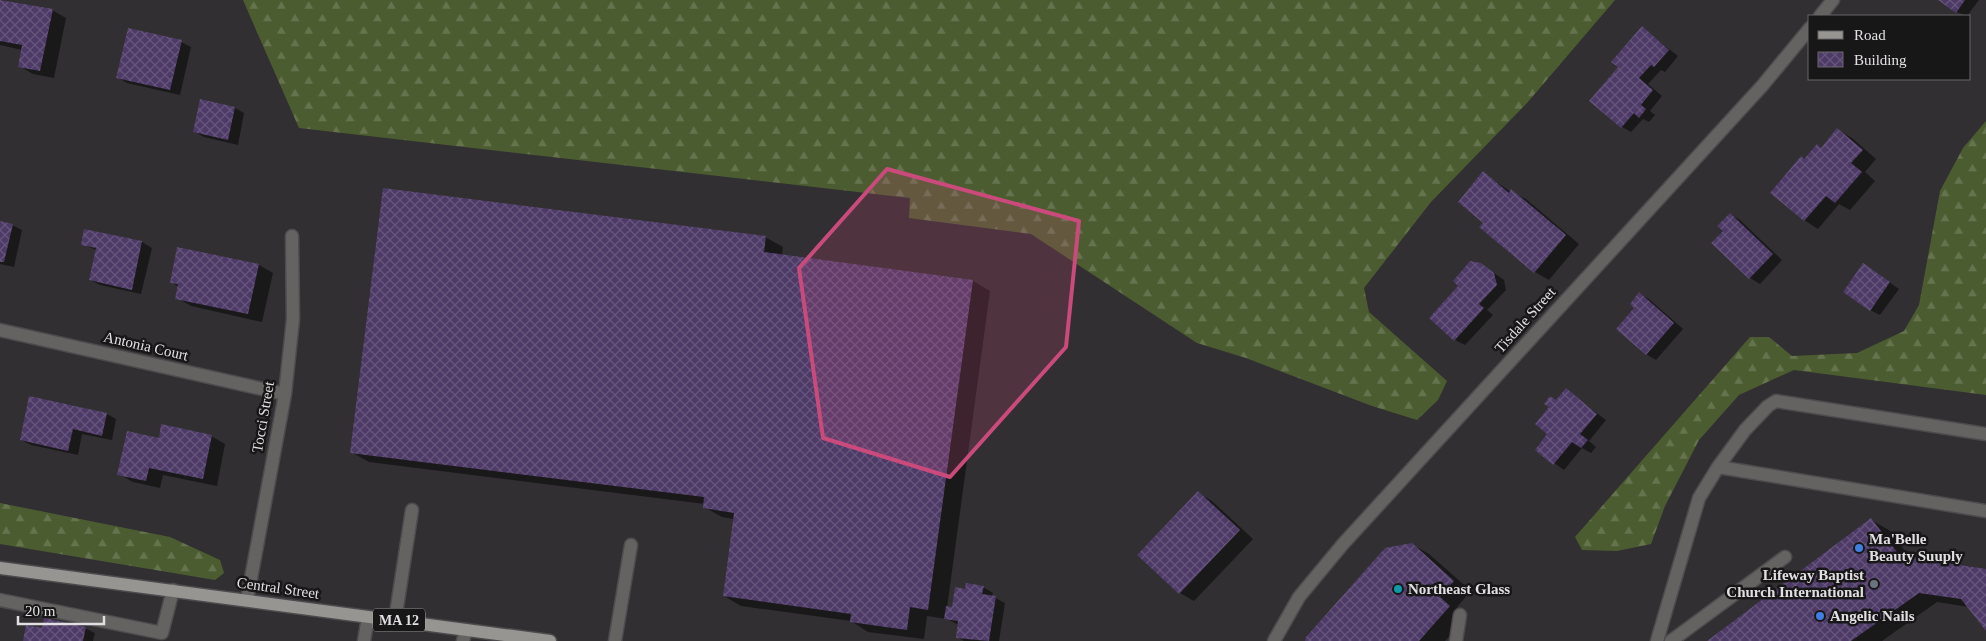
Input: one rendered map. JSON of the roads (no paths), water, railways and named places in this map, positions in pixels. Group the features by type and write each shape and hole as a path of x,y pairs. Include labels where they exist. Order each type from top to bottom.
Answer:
{"main road":[{"name":"Central Street","path":"0,569 395,620 465,636 550,641"}],"street":[{"path":"1821,15 1833,0"},
{"name":"Tisdale Street","path":"1274,641 1299,597 1343,544 1762,86 1808,30"},
{"name":"Tocci Street","path":"247,600 285,394 292,319 292,236"},
{"name":"Antonia Court","path":"0,330 285,394"},
{"path":"1657,641 1699,498 1718,467 1745,430 1768,406 1776,401 1986,434"},
{"path":"1718,467 1986,511"},
{"path":"395,620 412,510"},
{"path":"615,641 631,545"},
{"path":"1671,641 1785,557"},
{"path":"0,600 162,637 173,590"},
{"path":"1456,641 1460,615"},
{"path":"364,641 368,617"}],"place":[{"name":"Ma'Belle Beauty Suuply","path":"1859,548"},
{"name":"Lifeway Baptist Church International","path":"1874,584"},
{"name":"Northeast Glass","path":"1398,589"},
{"name":"Angelic Nails","path":"1820,616"}]}
